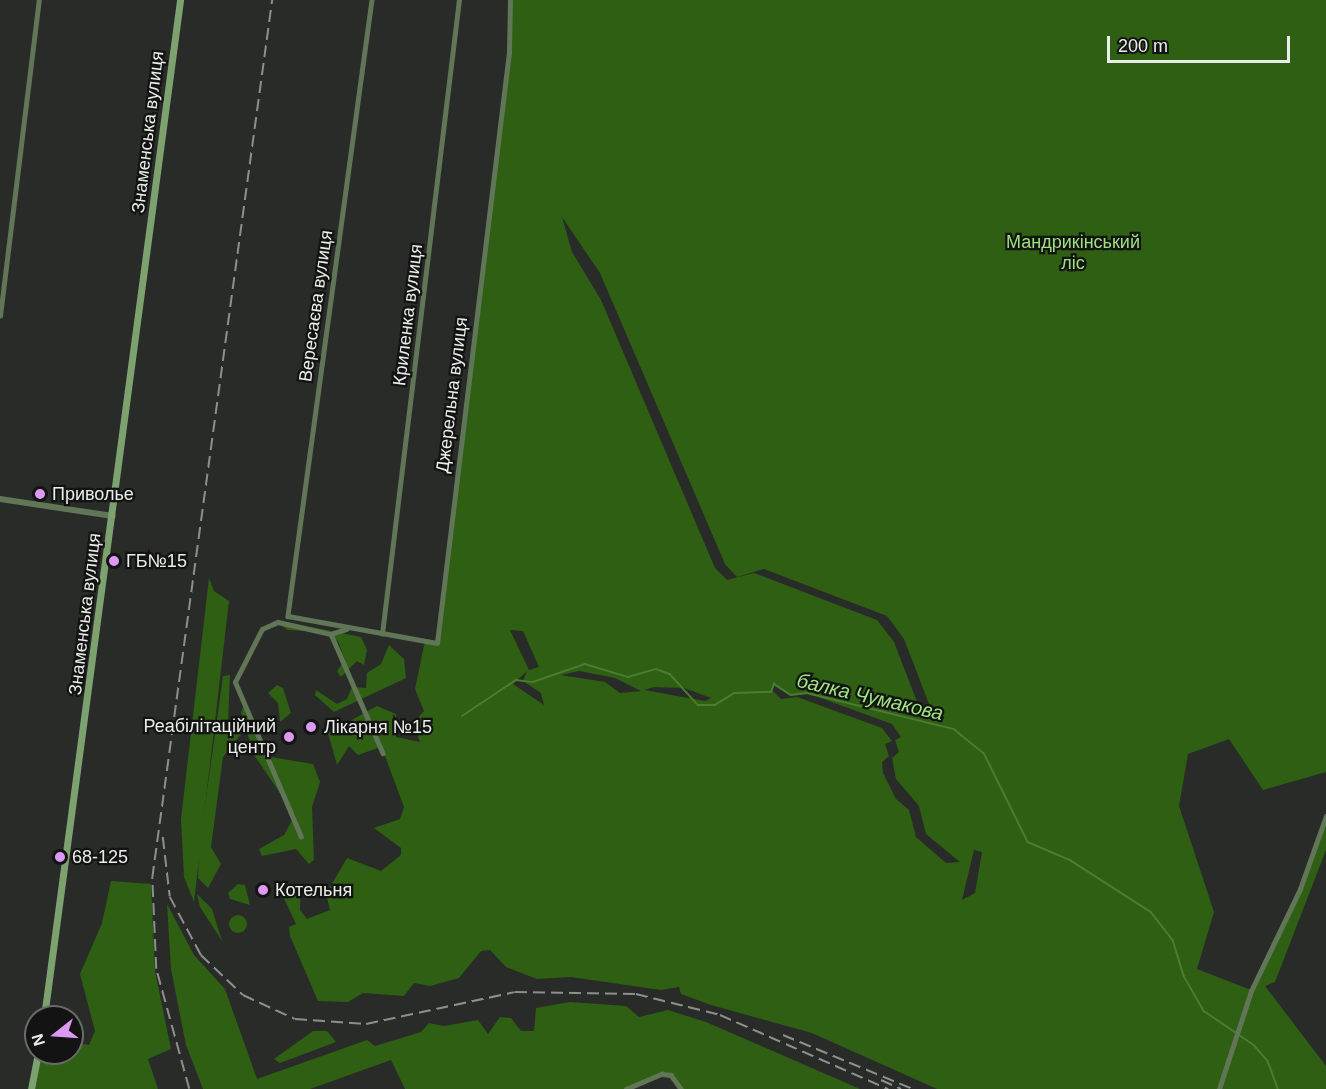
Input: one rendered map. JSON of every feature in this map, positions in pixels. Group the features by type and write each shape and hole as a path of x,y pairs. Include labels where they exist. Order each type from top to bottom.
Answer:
{"main road":[{"name":"Знаменська вулиця","path":"46,1005 113,516 180,0"},
{"path":"31,1089 36,1065"}],"street":[{"path":"0,316 39,0"},
{"name":"Вересаєва вулиця","path":"288,616 372,0"},
{"name":"Криленка вулиця","path":"382,634 459,0"},
{"name":"Джерельна вулиця","path":"288,616 437,644 509,52 510,0"},
{"path":"0,499 113,516"},
{"path":"301,837 235,682 237,672 269,623 331,634 349,628"},
{"path":"331,634 383,753"},
{"path":"1219,1089 1243,1030 1251,991 1300,890 1326,816"},
{"path":"626,1089 671,1075 681,1089"}],"green space":[{"name":"Мандрикінський ліс","path":"510,0 1326,0 1326,772 1263,790 1229,739 1188,754 1179,806 1214,912 1197,969 1251,990 1300,890 1326,816 1326,850 1275,982 1265,986 1326,1066 1326,1089 937,1089 812,1033 711,1005 681,994 679,987 661,990 571,977 537,979 506,967 490,950 481,951 459,978 430,986 414,983 404,996 363,993 348,1002 318,1001 290,936 289,927 296,924 280,890 301,887 300,910 307,919 330,910 326,894 347,858 381,871 401,855 401,848 374,828 400,819 404,807 385,756 378,748 358,755 349,746 337,765 328,733 377,706 396,714 396,737 420,742 413,723 424,711 415,689 425,641 437,643 509,52","holes":["562,217 600,273 725,564 737,577 764,569 887,616 904,639 929,704 919,707 894,642 877,620 754,573 727,580 715,568 601,300 572,252","510,630 523,631 539,667 529,670","527,671 523,681 541,693 544,705 513,684","579,671 615,678 641,691 620,693 605,682 561,675","775,684 791,695 807,693 892,724 901,737 895,740 899,752 892,758 896,779 919,806 926,834 960,862 946,863 916,837 909,810 896,799 883,773 882,762 889,756 885,744 892,741 882,728 797,697 781,699 772,690","654,687 684,688 711,698 705,701 644,690","974,850 982,852 975,893 962,900"]},
{"path":"209,578 214,591 229,601 194,902 184,877 181,819"},
{"path":"287,622 361,637 367,650 364,665 357,661 341,677 337,671 345,660 338,641 324,632 288,630 282,626"},
{"path":"389,645 404,659 406,678 334,712 315,695 316,690 337,704 347,699 352,687 366,688 367,673 381,664"},
{"path":"230,675 228,722 242,723 245,729 223,757 211,847 221,864 208,888 198,878 199,849 223,676"},
{"path":"277,685 283,688 291,713 280,722 278,703 268,693"},
{"path":"244,705 264,756 313,764 320,782 312,807 314,860 309,864 296,849 262,856 259,849 284,835 295,815 254,755 241,712"},
{"path":"111,881 151,884 155,971 171,1049 148,1059 158,1089 31,1089 36,1065 84,1065 84,1044 89,1045 95,1031 80,974 102,923"},
{"path":"238,884 245,885 250,905 230,899 228,893"},
{"path":"197,894 212,909 222,941 200,907"},
{"path":"167,904 194,955 225,989 257,1079 367,1040 375,1046 421,1032 429,1023 444,1026 478,1020 488,1034 500,1017 511,1018 521,1031 534,1031 536,1008 570,1002 626,1006 639,1017 668,1010 706,1022 860,1089 681,1089 677,1080 662,1074 626,1089 405,1089 391,1060 310,1089 203,1089 186,1045 171,969"},
{"path":"234,915 242,915 247,920 245,931 234,933 229,928 229,920"},
{"path":"313,1031 327,1031 336,1042 280,1063 274,1059"}],"waterway":[{"name":"балка Чумакова","path":"462,716 516,680 533,682 585,664 628,677 656,669 670,674 698,705 715,705 734,693 771,692 774,684 791,695 807,693 954,729 984,753 1028,842 1070,860 1151,912 1173,940 1184,976 1204,1011 1254,1045 1268,1061 1278,1089"}],"railway":[{"path":"189,1089 156,969 152,878 272,0"},
{"path":"163,837 170,897 201,955 243,995 295,1019 366,1024 515,992 636,994 720,1015 888,1089"},
{"path":"783,1035 913,1089"},
{"path":"881,1080 901,1089"}],"place":[{"name":"Приволье","path":"40,494"},
{"name":"ГБ№15","path":"114,561"},
{"name":"Лікарня №15","path":"311,727"},
{"name":"Реабілітаційний центр","path":"289,737"},
{"name":"68-125","path":"60,857"},
{"name":"Котельня","path":"263,890"}]}
